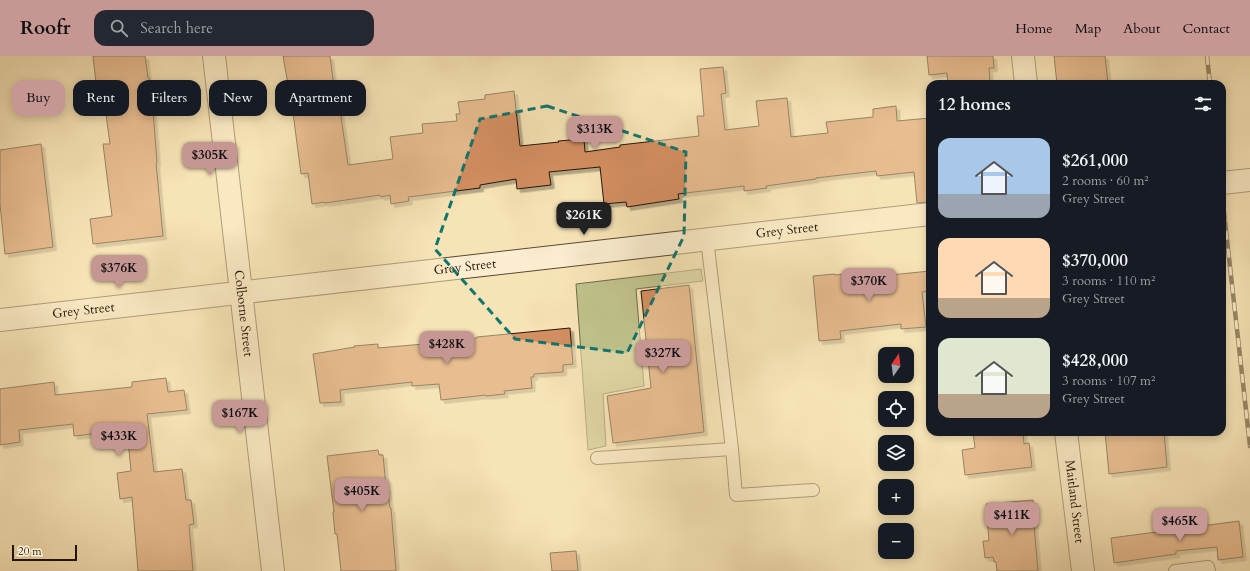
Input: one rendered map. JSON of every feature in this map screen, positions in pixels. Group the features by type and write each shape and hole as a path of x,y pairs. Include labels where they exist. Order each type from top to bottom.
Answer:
{"street":[{"name":"Colborne Street","path":"214,56 273,571"},
{"path":"1023,56 1026,80"},
{"path":"1226,182 1250,180"},
{"name":"Grey Street","path":"0,320 926,214"},
{"name":"Maitland Street","path":"1066,436 1083,571"}],"lane":[{"path":"707,239 732,449 736,495 813,490"},
{"path":"597,458 732,449"},
{"path":"1174,571 1208,568 1208,571"}],"highlighted area":[{"path":"547,106 686,152 684,236 627,353 515,339 435,249 480,119"}],"green space":[{"path":"701,269 703,281 636,289 644,386 603,394 606,446 588,450 576,284"}],"building":[{"path":"93,56 145,56 149,80 137,80 137,116 153,116 163,236 93,244 90,219 112,216 103,144 110,144 106,116 129,116 129,80 96,80"},
{"path":"283,56 330,56 333,80 287,80"},
{"path":"927,56 993,56 994,68 989,68 990,80 948,80 947,73 929,75"},
{"path":"1054,56 1105,56 1108,80 1057,80"},
{"path":"723,67 726,93 721,94 725,130 759,126 756,101 787,98 791,137 828,133 826,122 873,117 873,109 896,106 897,121 926,118 926,202 917,203 914,172 877,176 876,171 816,178 744,191 744,186 678,194 679,199 627,207 626,202 604,204 600,167 549,172 551,185 517,189 516,179 480,185 480,188 408,197 409,201 391,204 390,195 381,197 380,195 312,204 308,173 301,174 293,116 341,116 348,165 393,159 390,137 423,133 422,124 457,121 456,114 460,114 458,102 485,99 485,95 514,91 520,146 584,139 585,152 620,147 620,145 699,136 697,116 704,116 700,69"},
{"path":"41,144 53,247 5,254 0,204 0,150"},
{"path":"869,271 870,277 926,271 926,292 922,292 926,327 901,329 901,324 840,331 841,339 819,341 813,276"},
{"path":"689,285 704,432 613,443 607,396 651,388 641,291"},
{"path":"570,328 573,364 563,365 563,372 534,374 534,377 531,377 532,388 504,391 505,394 441,400 439,384 412,386 412,382 340,390 341,402 320,403 313,354 355,347 354,346 378,344 378,348"},
{"path":"166,378 168,392 184,390 187,410 147,414 154,472 182,469 186,500 191,500 194,524 189,525 193,571 138,571 132,497 120,499 117,473 131,471 127,430 74,436 73,424 19,430 20,442 0,445 0,389 54,382 55,395 132,387 132,382"},
{"path":"974,436 1023,436 1024,444 1029,443 1032,467 965,475 962,450 975,448"},
{"path":"1105,436 1164,436 1167,467 1109,474"},
{"path":"378,450 379,455 383,455 386,487 391,508 396,571 341,571 337,534 335,534 334,512 327,456"},
{"path":"1033,500 1038,571 997,571 996,562 994,562 993,557 985,558 983,541 989,541 986,504"},
{"path":"1239,521 1243,557 1218,560 1217,547 1176,551 1176,554 1114,563 1111,538"},
{"path":"576,551 578,571 552,571 550,553"}],"railway":[{"path":"1207,56 1210,80"},
{"path":"1226,231 1250,446"}]}
